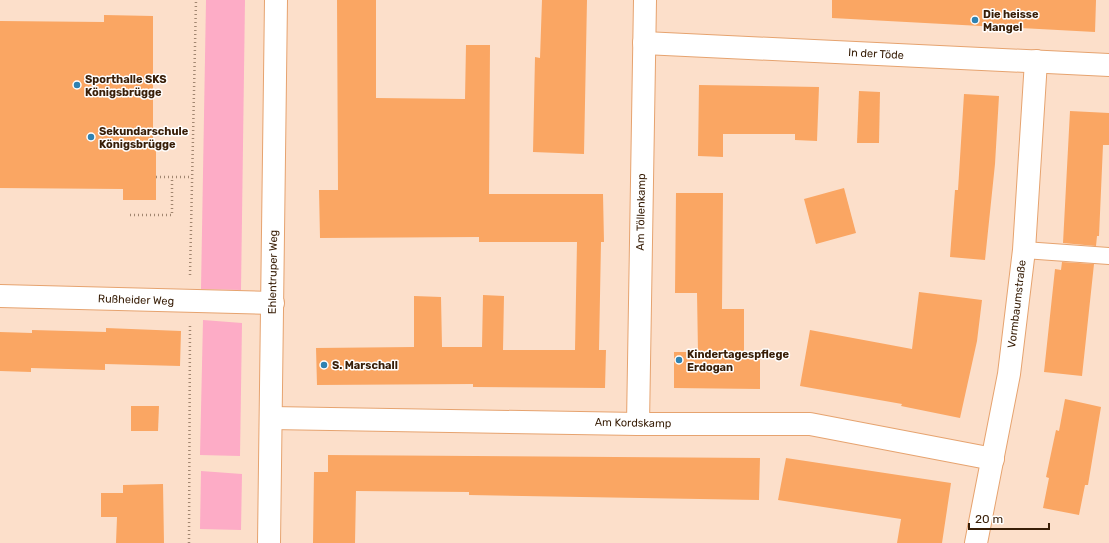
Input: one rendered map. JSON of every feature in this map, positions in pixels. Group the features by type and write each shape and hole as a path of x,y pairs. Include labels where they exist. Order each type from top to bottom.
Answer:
{"street":[{"name":"Ehlentruper Weg","path":"269,543 276,0"},
{"name":"Am Töllenkamp","path":"638,424 644,0"},
{"name":"In der Töde","path":"644,42 1109,65"},
{"name":"Vormbaumstraße","path":"976,543 1009,374 1024,250 1036,61"},
{"name":"Rußheider Weg","path":"0,296 273,303"},
{"name":"Am Kordskamp","path":"271,418 638,424 810,424 993,458"}],"lane":[{"path":"1024,250 1109,256"}],"path":[{"path":"189,543 190,302 196,0"},
{"path":"156,177 192,177"},
{"path":"130,215 172,215 172,177"}],"shaded area":[{"path":"206,0 245,0 241,290 201,289"},
{"path":"203,320 242,323 240,456 200,455"},
{"path":"201,471 242,474 241,530 200,529"}],"building":[{"path":"337,0 376,0 376,98 465,99 466,45 490,45 489,194 603,194 604,242 601,242 599,350 606,350 605,388 473,387 473,384 317,385 316,348 414,347 414,296 441,297 442,347 482,347 483,295 504,296 503,350 575,350 577,242 479,242 479,237 320,238 319,190 338,190"},
{"path":"542,0 587,0 584,154 533,152 535,57 540,58"},
{"path":"832,0 1096,0 1095,32 832,18"},
{"name":"Sporthalle SKS Königsbrügge","path":"104,15 153,16 153,149 156,149 156,200 123,200 123,189 0,188 0,21 104,22"},
{"path":"699,85 819,87 817,141 795,140 795,134 723,134 723,157 698,156"},
{"path":"859,91 880,92 879,143 857,143"},
{"path":"964,94 999,96 995,164 985,260 950,257 955,190 958,190"},
{"path":"1070,111 1109,113 1109,145 1103,145 1099,236 1097,236 1096,246 1063,243"},
{"path":"844,188 856,233 816,244 804,199"},
{"path":"676,193 723,193 722,309 744,309 744,353 760,353 760,389 674,388 674,352 698,352 697,293 675,293"},
{"path":"1062,262 1094,264 1082,376 1044,372 1055,269 1061,270"},
{"path":"919,292 982,300 977,341 960,418 901,406 902,404 800,386 810,330 912,349"},
{"path":"106,328 181,331 180,366 105,364 105,370 31,368 31,372 0,371 0,332 32,333 32,330 106,332"},
{"path":"1065,399 1101,407 1088,485 1085,485 1079,515 1043,508 1049,478 1046,477 1056,430 1059,431"},
{"path":"131,406 159,406 158,431 131,431"},
{"path":"328,455 760,458 759,500 469,495 469,492 356,491 355,543 313,543 314,472 328,472"},
{"path":"786,458 951,483 942,543 897,543 901,519 778,500"},
{"path":"163,484 164,543 116,543 117,517 101,517 101,493 123,493 123,485"}],"place":[{"name":"Die heisse Mangel","path":"975,20"},
{"name":"Sporthalle SKS Königsbrügge","path":"77,85"},
{"name":"Sekundarschule Königsbrügge","path":"91,137"},
{"name":"Kindertagespflege Erdogan","path":"679,360"},
{"name":"S. Marschall","path":"324,365"}]}
